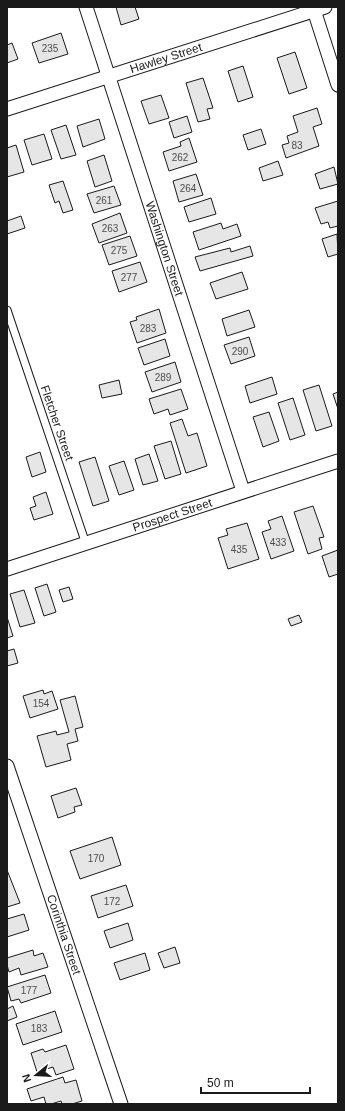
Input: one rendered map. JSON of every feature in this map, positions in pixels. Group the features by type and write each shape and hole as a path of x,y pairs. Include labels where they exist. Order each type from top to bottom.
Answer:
{"street":[{"name":"Washington Street","path":"86,7 107,76 243,491"},
{"name":"Hawley Street","path":"7,109 317,8"},
{"path":"317,8 338,85"},
{"name":"Prospect Street","path":"7,569 338,460"},
{"name":"Corinthia Street","path":"7,766 121,1104"}],"lane":[{"name":"Fletcher Street","path":"7,310 86,544"}],"building":[{"path":"116,7 135,7 139,19 121,25"},
{"path":"61,33 68,54 39,63 32,43"},
{"path":"12,43 18,59 7,63 7,45"},
{"path":"295,52 307,88 289,94 277,58"},
{"path":"243,66 253,97 238,102 228,71"},
{"path":"203,78 213,108 207,109 210,119 198,122 186,83"},
{"path":"161,95 169,118 149,124 141,101"},
{"path":"317,108 322,124 313,127 319,146 286,158 282,145 289,143 287,136 298,132 293,116"},
{"path":"187,116 192,132 174,138 169,122"},
{"path":"99,119 105,139 83,147 77,126"},
{"path":"66,125 76,155 61,159 51,130"},
{"path":"261,129 266,144 248,150 243,135"},
{"path":"44,134 52,159 32,165 24,140"},
{"path":"189,138 197,162 169,171 163,152 181,146 180,142"},
{"path":"16,145 24,172 7,177 7,148"},
{"path":"104,155 112,181 95,187 87,161"},
{"path":"278,161 283,175 263,181 259,168"},
{"path":"334,167 338,184 320,189 315,174"},
{"path":"196,174 203,195 179,202 173,181"},
{"path":"63,181 73,210 63,213 59,201 55,203 49,185"},
{"path":"114,186 121,205 94,213 87,194"},
{"path":"211,198 216,214 189,222 184,207"},
{"path":"338,201 338,226 330,228 328,222 321,224 315,208"},
{"path":"120,213 127,233 99,243 92,224"},
{"path":"21,216 25,228 7,234 7,221"},
{"path":"221,223 223,229 237,224 241,236 199,250 193,232"},
{"path":"337,234 338,254 328,257 322,239"},
{"path":"130,236 137,256 109,265 102,245"},
{"path":"250,246 253,256 200,271 195,257 230,248 231,252"},
{"path":"140,262 147,282 119,292 112,271"},
{"path":"242,272 248,289 216,299 210,283"},
{"path":"159,309 166,333 137,343 130,322 137,320 136,317"},
{"path":"249,310 255,327 227,336 222,319"},
{"path":"249,337 255,356 231,364 224,345"},
{"path":"165,339 170,356 144,365 138,348"},
{"path":"175,362 181,382 152,392 145,372"},
{"path":"272,377 277,394 250,403 245,386"},
{"path":"119,380 122,394 102,398 99,385"},
{"path":"319,385 332,426 316,431 303,390"},
{"path":"181,389 188,409 170,415 168,409 154,414 149,399"},
{"path":"338,392 338,409 333,394"},
{"path":"293,398 305,435 290,440 278,403"},
{"path":"269,412 279,441 263,447 253,417"},
{"path":"182,419 188,436 197,433 207,466 186,473 170,423"},
{"path":"171,441 181,474 165,479 154,446"},
{"path":"40,452 46,472 32,477 26,457"},
{"path":"149,454 158,481 143,485 135,459"},
{"path":"95,457 109,501 93,506 79,462"},
{"path":"124,461 134,490 119,495 109,466"},
{"path":"46,492 53,514 34,520 30,508 36,506 33,497"},
{"path":"313,506 324,537 319,538 322,549 308,554 294,512"},
{"path":"282,516 294,551 271,559 262,532 271,529 268,521"},
{"path":"247,523 259,559 228,569 218,538 228,535 226,529"},
{"path":"338,550 338,574 329,577 322,556"},
{"path":"47,584 56,612 44,616 35,588"},
{"path":"69,587 73,599 63,602 59,590"},
{"path":"24,590 35,623 20,627 10,594"},
{"path":"299,615 302,622 291,626 288,619"},
{"path":"7,617 13,636 7,638"},
{"path":"14,649 18,663 7,666 7,651"},
{"path":"43,690 44,694 52,691 58,709 30,718 23,696"},
{"path":"75,696 83,727 75,729 78,741 67,744 71,760 46,767 37,736 56,731 57,735 69,732 60,700"},
{"path":"76,788 82,805 74,807 75,812 58,818 51,796"},
{"path":"112,837 121,865 80,879 70,851"},
{"path":"7,870 20,903 7,907"},
{"path":"126,885 133,906 98,918 91,896"},
{"path":"24,914 29,930 7,937 7,919"},
{"path":"128,923 133,940 110,948 104,931"},
{"path":"175,947 180,963 164,968 158,953"},
{"path":"33,950 34,956 43,953 48,967 21,975 19,968 9,972 7,958"},
{"path":"145,953 150,970 120,980 114,963"},
{"path":"45,975 51,993 21,1003 19,999 11,1001 7,987"},
{"path":"13,1006 17,1017 7,1021 7,1009"},
{"path":"55,1011 62,1032 23,1045 16,1024"},
{"path":"66,1045 74,1069 56,1075 53,1067 37,1072 31,1053 43,1049 45,1052"},
{"path":"63,1077 65,1083 76,1080 82,1101 72,1104 62,1104 61,1101 46,1104 44,1097 31,1101 27,1089"}]}
